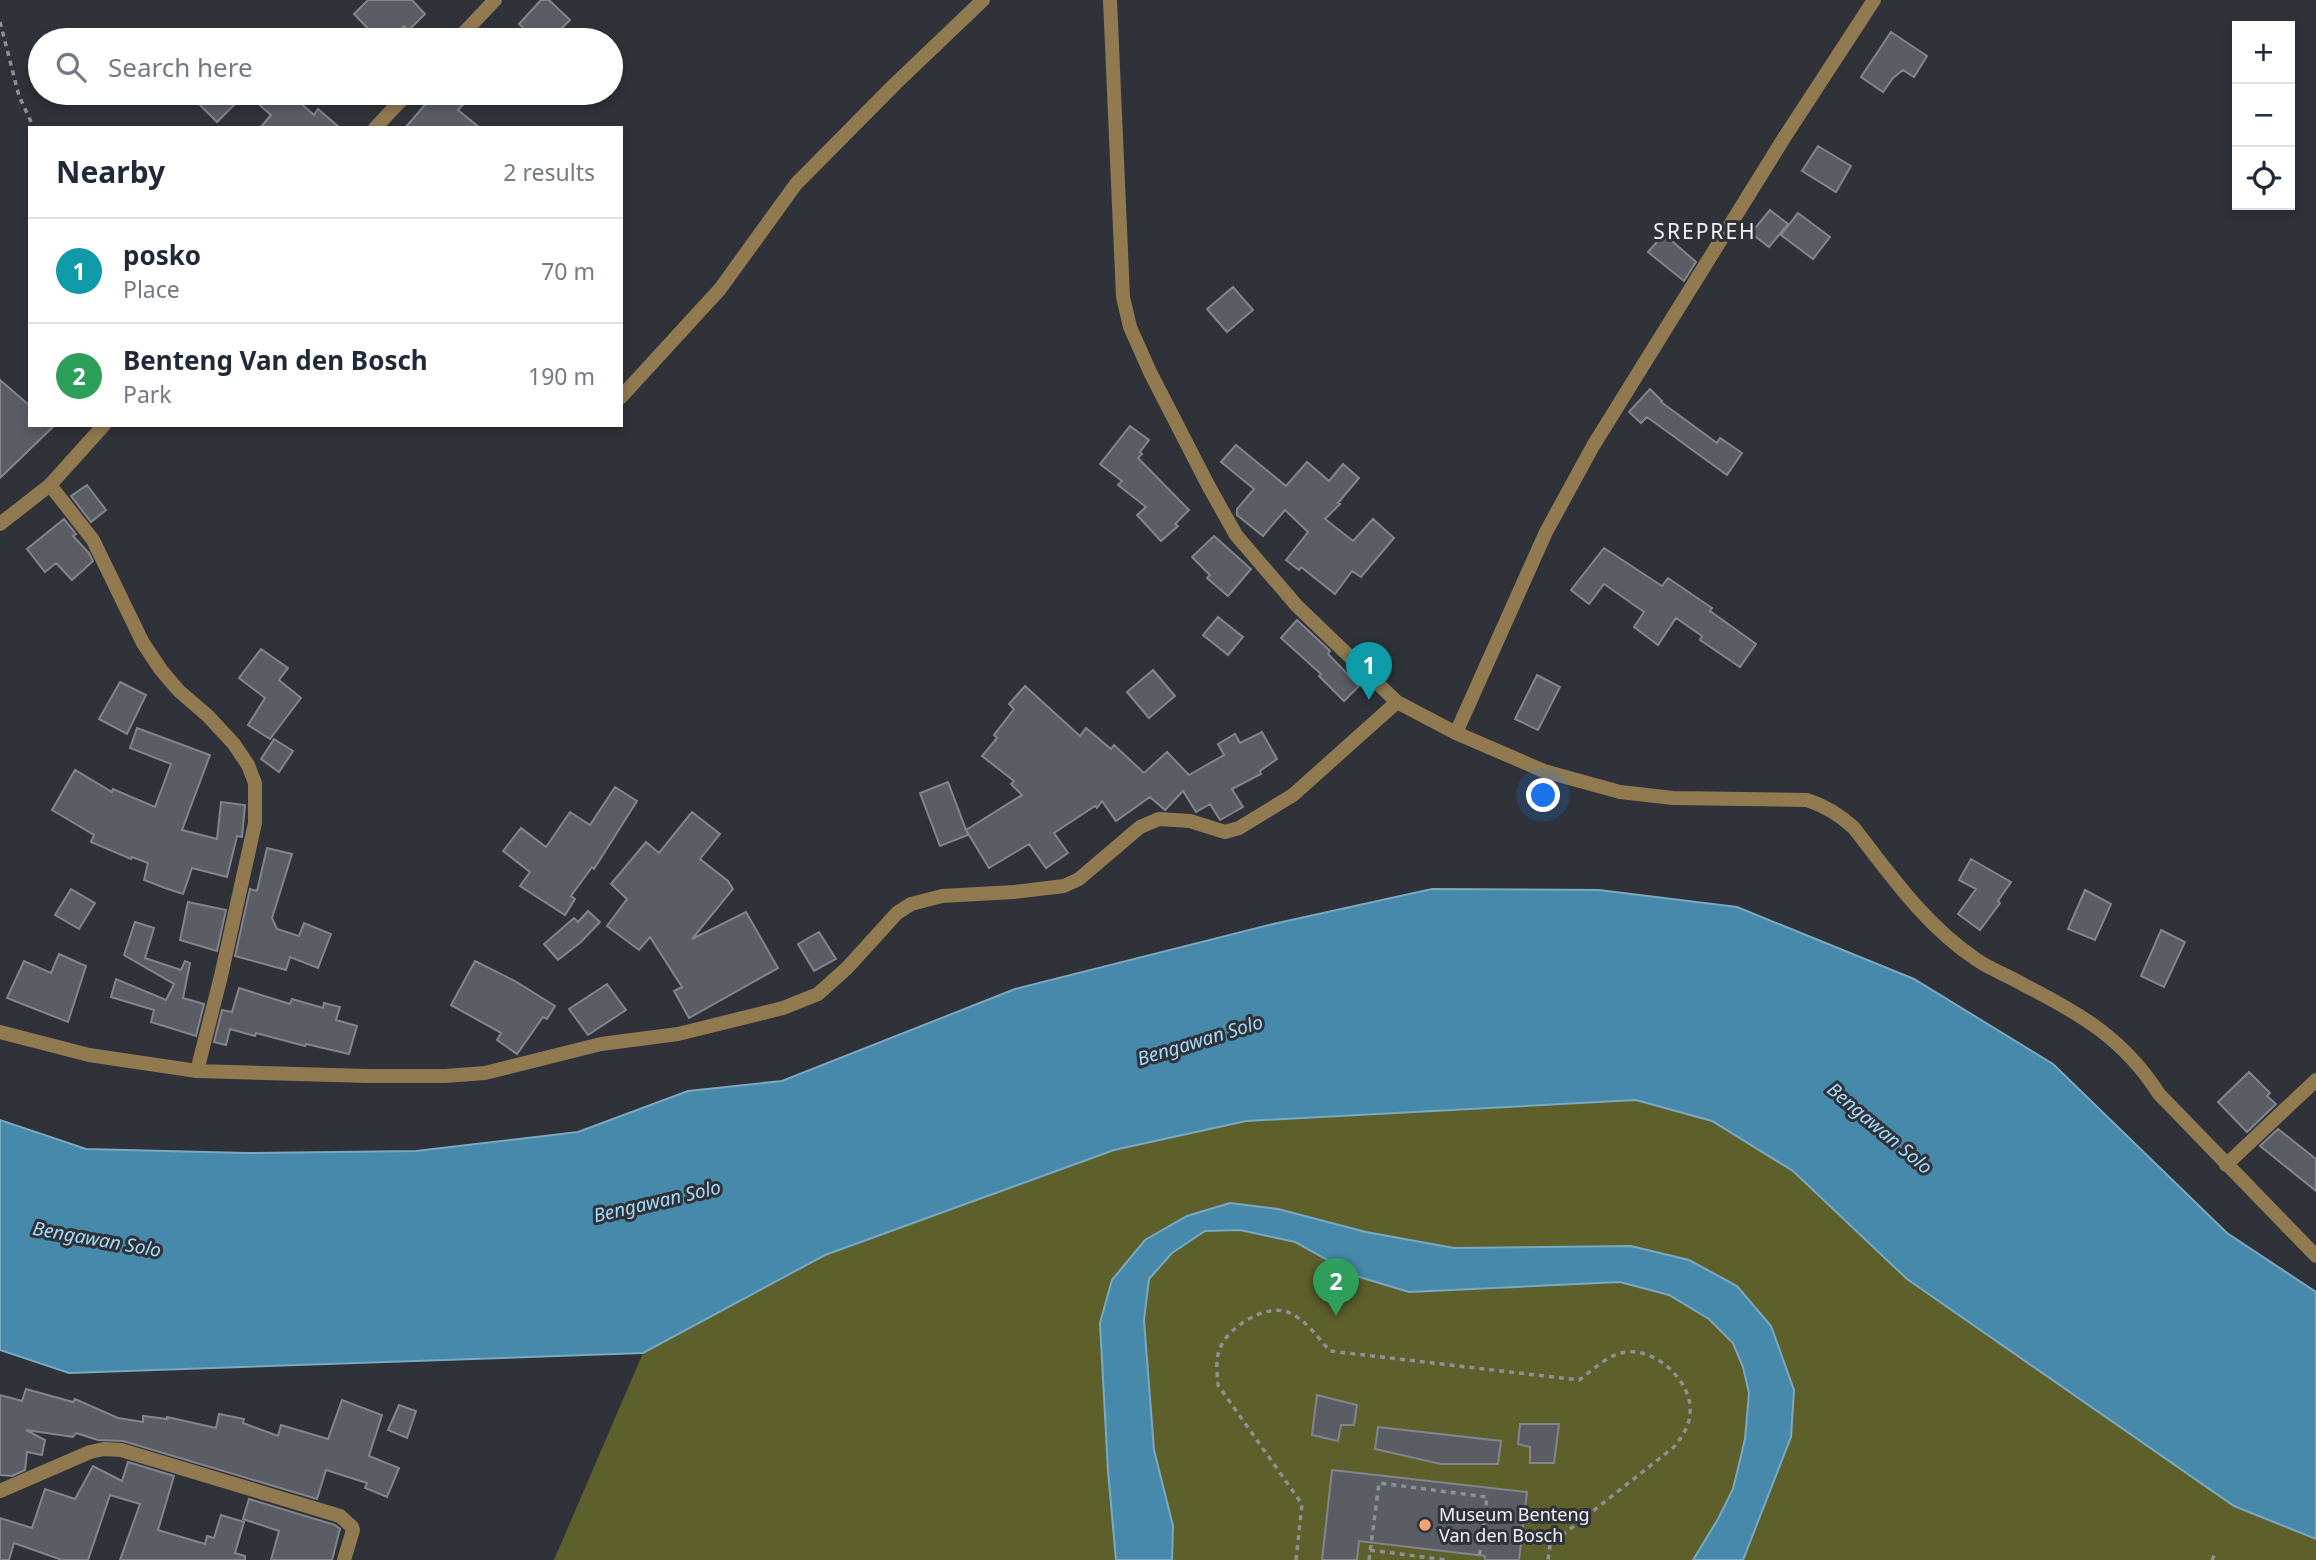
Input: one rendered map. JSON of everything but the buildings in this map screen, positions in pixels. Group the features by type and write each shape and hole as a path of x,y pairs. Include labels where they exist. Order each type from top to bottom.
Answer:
{"street":[{"path":"468,28 495,0"},
{"path":"623,395 720,289 796,184 983,0"},
{"path":"1110,0 1123,297 1130,327 1201,473 1236,535 1297,606 1397,702 1456,733 1544,771 1620,792 1673,798 1794,799 1822,805 1842,817 1854,828 1905,894 1951,941 1979,961 2062,1004 2123,1047 2143,1069 2159,1094 2316,1256"},
{"path":"1456,733 1546,532 1593,446 1784,138 1874,0"},
{"path":"377,126 397,105"},
{"path":"0,524 50,485 102,427"},
{"path":"50,485 93,540 142,643 179,691 208,716 234,744 248,765 254,783 255,823 197,1071"},
{"path":"0,1032 89,1055 197,1071 368,1076 485,1073 601,1044 678,1034 783,1008 818,994 847,968 897,912 911,904 942,896 1064,886 1079,879 1140,827 1158,820 1190,821 1225,832 1240,828 1293,795 1397,702"},
{"path":"2227,1165 2316,1080"},
{"path":"0,1491 90,1452 121,1450 340,1516 353,1531 344,1560"}],"path":[{"path":"0,22 19,96 33,126"},
{"path":"1296,1560 1302,1504 1218,1385 1216,1366 1220,1347 1230,1332 1248,1318 1269,1312 1288,1311 1305,1322 1330,1351 1579,1380 1606,1359 1626,1352 1653,1356 1672,1370 1685,1390 1690,1410 1687,1429 1674,1447 1550,1545 1548,1560"},
{"path":"1369,1560 1378,1483 1487,1497 1479,1560"},
{"path":"1370,1550 1446,1560"},
{"path":"2212,1560 2216,1550"}],"green space":[{"path":"1636,1100 1712,1121 1793,1171 1907,1279 2234,1506 2316,1539 2316,1560 554,1560 643,1353 825,1255 1114,1150 1245,1121"}],"water":[{"name":"Bengawan Solo","path":"1432,889 1599,890 1737,907 1914,979 2053,1064 2227,1233 2316,1292 2316,1539 2234,1506 1907,1279 1793,1171 1712,1121 1636,1100 1246,1121 1114,1150 825,1255 643,1353 69,1373 0,1350 0,1120 86,1149 246,1153 416,1151 578,1132 688,1091 782,1081 1015,989 1273,924"},
{"path":"1230,1203 1278,1209 1366,1232 1454,1248 1631,1246 1689,1260 1737,1286 1771,1326 1794,1390 1791,1437 1743,1560 1693,1560 1733,1489 1745,1439 1749,1393 1743,1367 1733,1343 1709,1319 1669,1295 1620,1282 1409,1292 1356,1276 1295,1242 1240,1230 1205,1231 1172,1253 1149,1279 1144,1320 1154,1450 1173,1526 1172,1560 1116,1560 1100,1323 1112,1280 1145,1240 1187,1216"}],"place":[{"name":"posko","path":"1369,700"},
{"name":"Benteng Van den Bosch","path":"1336,1316"},
{"name":"Museum Benteng Van den Bosch","path":"1425,1525"}],"district":[{"name":"SREPREH","path":"1705,232"}]}
